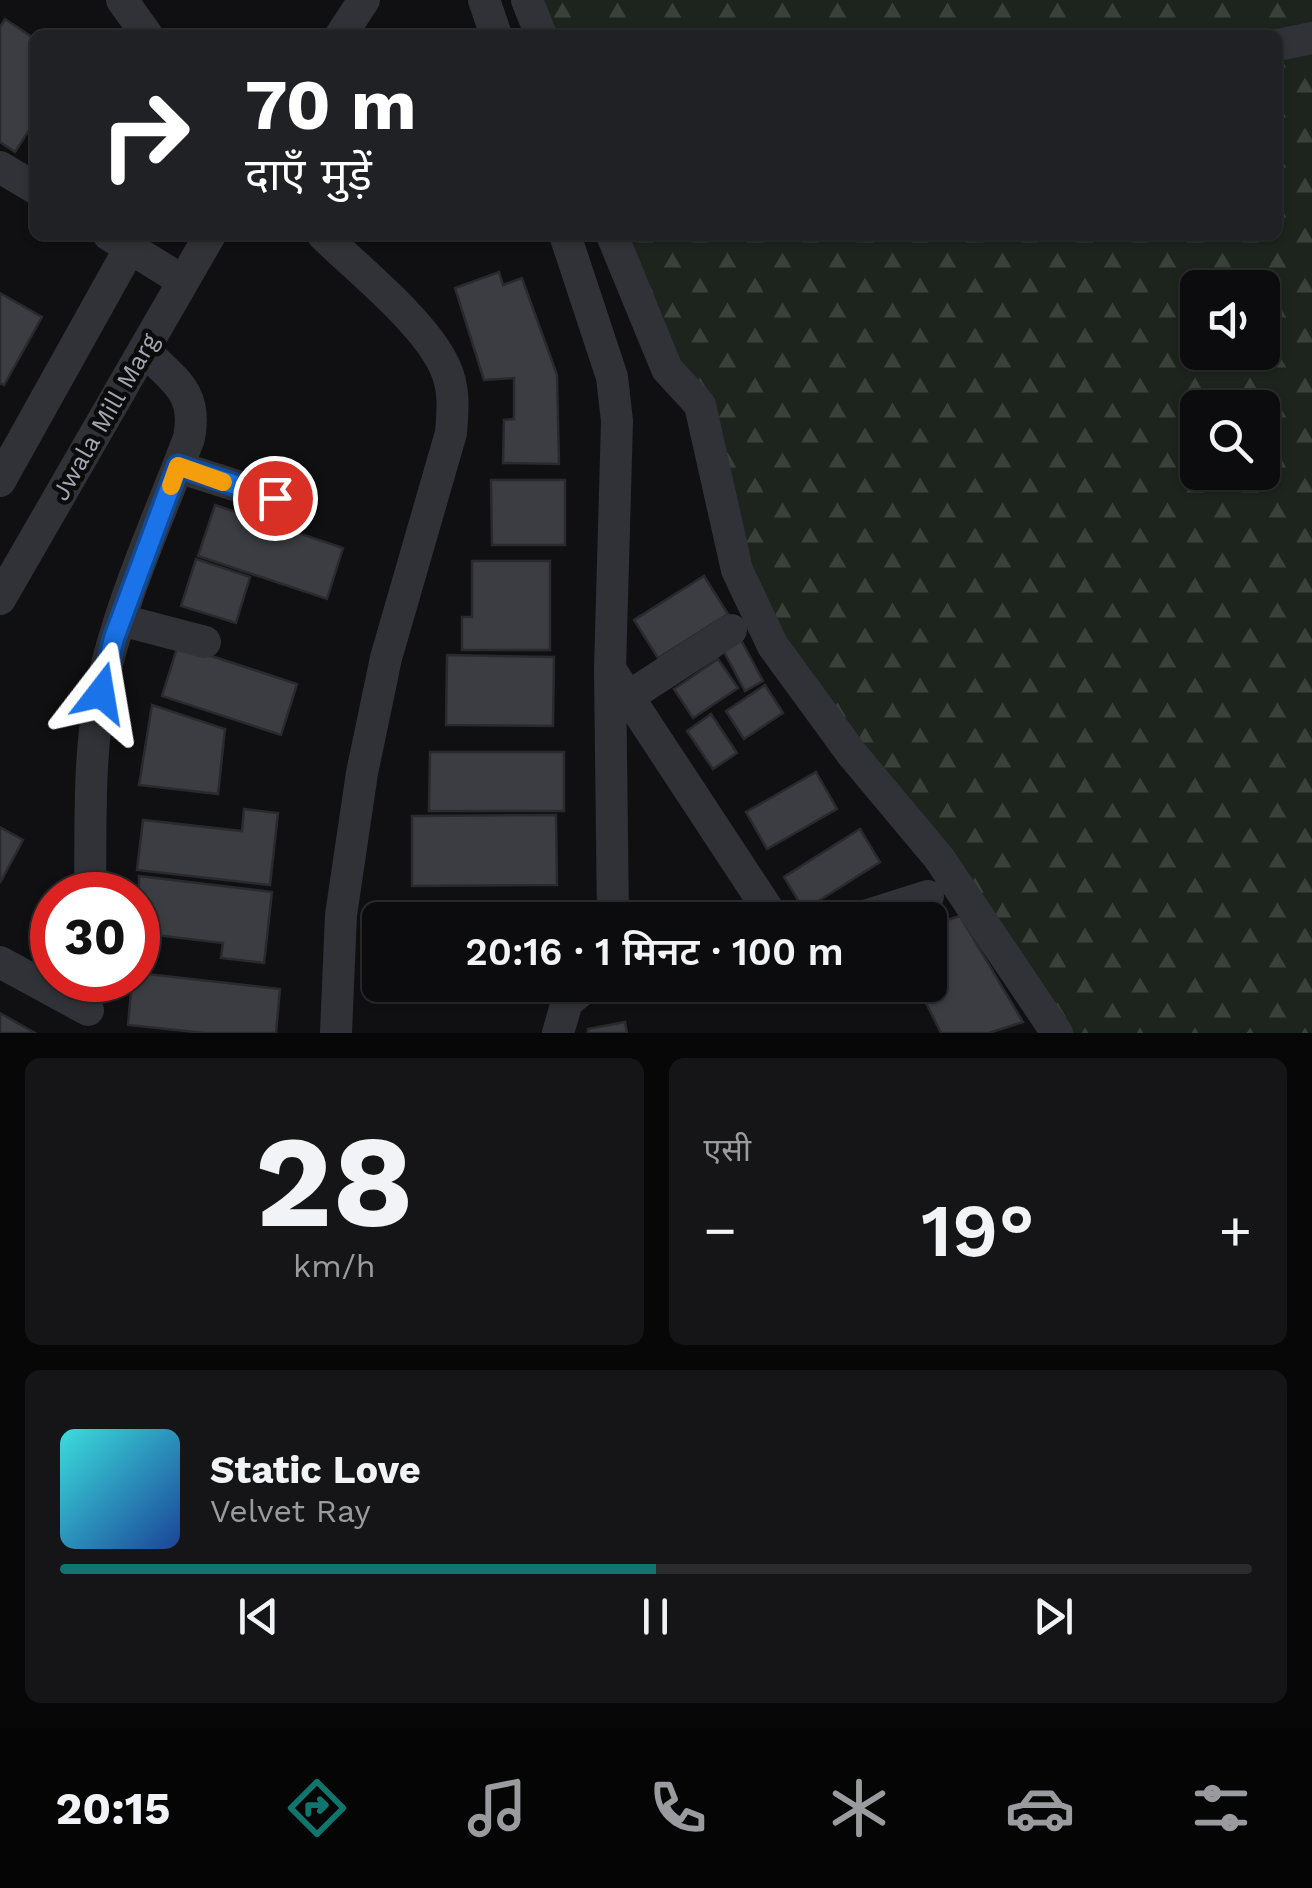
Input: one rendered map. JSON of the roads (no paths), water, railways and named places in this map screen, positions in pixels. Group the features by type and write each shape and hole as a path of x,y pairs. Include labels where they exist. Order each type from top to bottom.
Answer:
{"street":[{"path":"122,0 143,30"},
{"path":"343,30 364,0"},
{"path":"484,0 494,30"},
{"path":"526,0 539,30"},
{"path":"1282,44 1312,38"},
{"path":"0,166 30,185"},
{"name":"Jwala Mill Marg","path":"0,599 207,240"},
{"path":"328,240 427,337 446,366 454,399 451,434 386,658 362,773 341,914 336,1033"},
{"path":"567,240 612,377 617,421 610,669 612,902"},
{"path":"614,240 667,369 700,405 738,570 773,646 852,754 939,858 1057,1033"},
{"path":"0,480 120,242 183,281"},
{"path":"90,872 92,768 98,711 121,620 193,416 189,397 144,350"},
{"path":"178,466 275,498"},
{"path":"121,620 205,642"},
{"path":"628,697 731,630"},
{"path":"610,669 764,902"},
{"path":"909,902 928,896"},
{"path":"0,962 88,1008"},
{"path":"558,1033 567,1002"}]}
